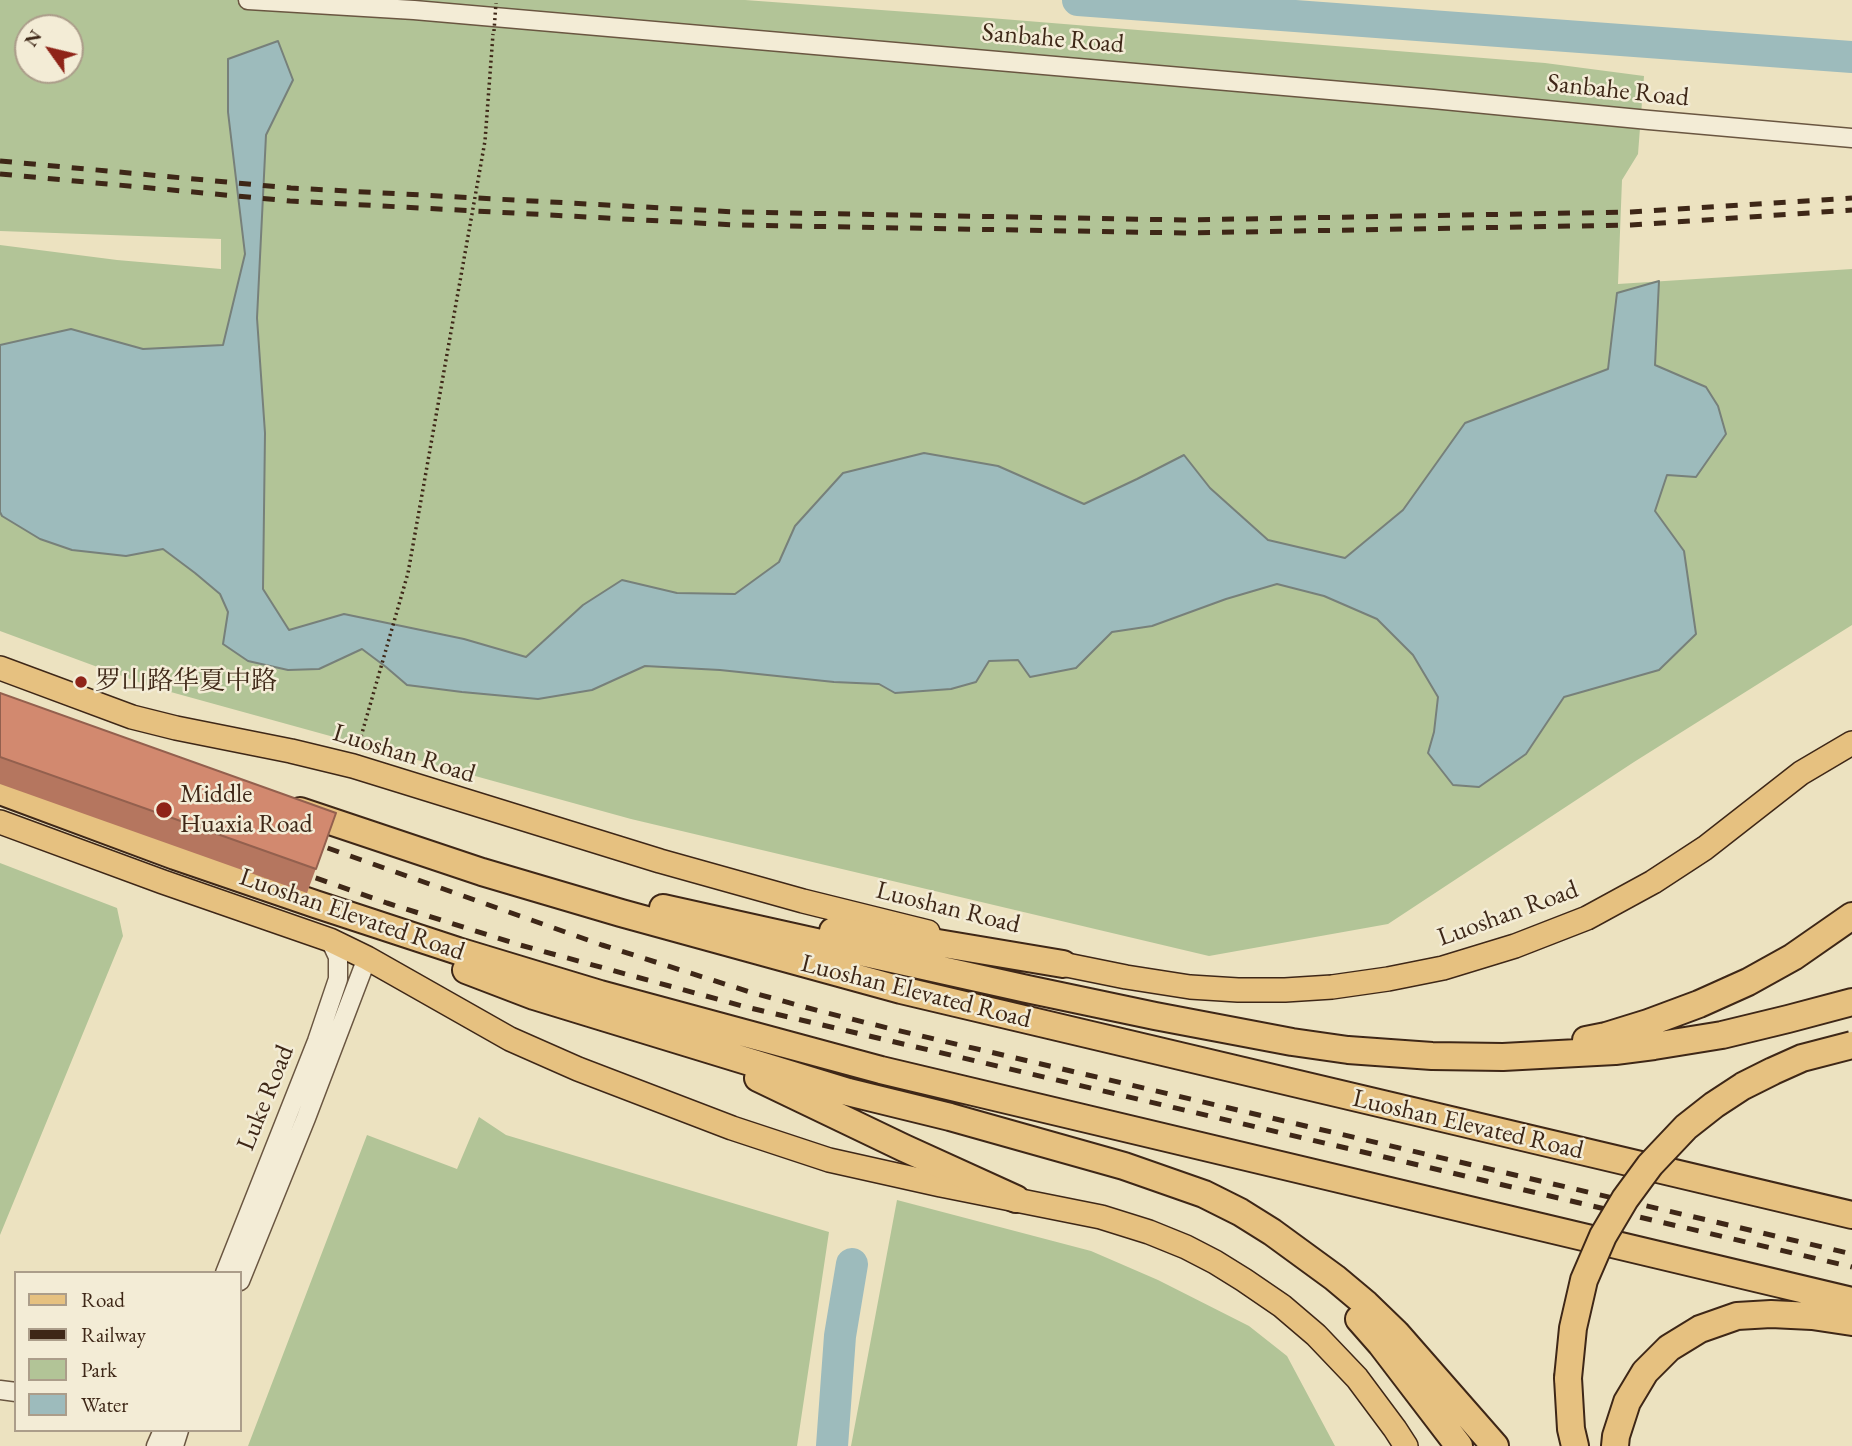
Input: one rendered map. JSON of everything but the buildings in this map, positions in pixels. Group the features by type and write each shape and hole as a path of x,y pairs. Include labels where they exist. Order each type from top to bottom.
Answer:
{"highway":[{"name":"Luoshan Elevated Road","path":"0,790 175,856 458,951 600,994 881,1070 1852,1301"},
{"name":"Luoshan Elevated Road","path":"625,900 282,803 482,872 901,990 1852,1215"},
{"path":"175,856 397,945 534,996 848,1092 950,1117 1124,1166 1204,1194 1272,1231 1303,1254 1495,1446"},
{"path":"625,900 772,924 926,942 1063,964"},
{"path":"625,900 1091,1003 1280,1040 1348,1050 1432,1056 1560,1055 1654,1046 1735,1032 1852,1002"},
{"path":"1432,1056 1503,1052 1559,1045 1606,1036 1648,1023 1748,982 1793,957 1852,916"},
{"path":"634,1026 717,1058 1016,1199"},
{"path":"1574,1446 1568,1378 1573,1328 1584,1280 1625,1199 1650,1165 1686,1127 1714,1105 1743,1086 1802,1058 1852,1045"},
{"path":"1615,1446 1627,1402 1645,1372 1669,1348 1699,1329 1737,1316 1771,1314 1852,1322"},
{"path":"1388,1339 1459,1446"}],"main road":[{"name":"Luoshan Road","path":"0,668 132,717 353,766 660,861 803,901 1063,964 1190,987 1238,990 1332,987 1443,968 1515,946 1587,918 1653,882 1705,848 1801,772 1852,743"},
{"path":"0,822 330,940 510,1039 578,1069 732,1128 829,1160 1101,1217 1149,1232 1205,1257 1282,1306 1316,1335 1357,1378 1406,1446"}],"street":[{"name":"Sanbahe Road","path":"248,0 414,10 1852,138"},
{"name":"Luke Road","path":"226,1271 317,1041 338,979 338,957 330,940"},
{"name":"Luke Road","path":"242,1276 367,958"}],"path":[{"path":"353,766 408,573 485,141 496,3"}],"green space":[{"path":"0,0 745,0 1545,63 1644,76 1638,154 1622,180 1618,284 1852,269 1852,625 1634,762 1388,924 1209,956 631,819 149,686 0,631 0,245 117,260 221,269 221,239 0,231"},
{"path":"0,863 117,908 123,936 0,1235"},
{"path":"479,1117 506,1135 829,1232 797,1446 248,1446 367,1135 457,1169"},
{"path":"897,1200 1091,1251 1158,1280 1249,1326 1287,1356 1335,1446 851,1446"}],"water":[{"path":"278,41 293,80 266,135 257,318 265,433 263,589 289,630 344,614 464,639 526,657 583,605 622,580 677,593 735,594 779,562 795,526 843,473 924,453 998,466 1084,504 1184,455 1210,488 1268,540 1345,558 1403,510 1465,423 1608,369 1617,293 1659,281 1655,365 1706,387 1718,406 1726,434 1696,477 1667,475 1655,511 1684,551 1696,634 1659,670 1564,697 1526,754 1479,787 1453,785 1428,753 1434,732 1438,697 1413,655 1377,619 1324,596 1277,584 1152,626 1112,632 1076,668 1030,677 1018,660 989,661 976,682 951,689 895,693 879,684 645,666 592,690 538,699 407,685 362,649 319,669 288,670 248,661 223,644 228,612 220,594 163,549 126,556 72,550 40,539 2,516 0,345 71,329 143,349 223,345 245,254 228,112 228,59"}],"waterway":[{"path":"1078,0 1852,57"},
{"path":"832,1446 840,1336 852,1264"}],"railway":[{"path":"0,161 291,188 737,212 1184,220 1631,212 1852,198"},
{"path":"0,174 290,201 736,225 1184,233 1631,225 1852,210"},
{"path":"305,840 602,945 823,1012 1852,1254"},
{"path":"293,870 520,945 746,1007 1852,1267"}],"place":[{"name":"罗山路华夏中路","path":"81,682"},
{"name":"Middle Huaxia Road","path":"164,810"}]}
